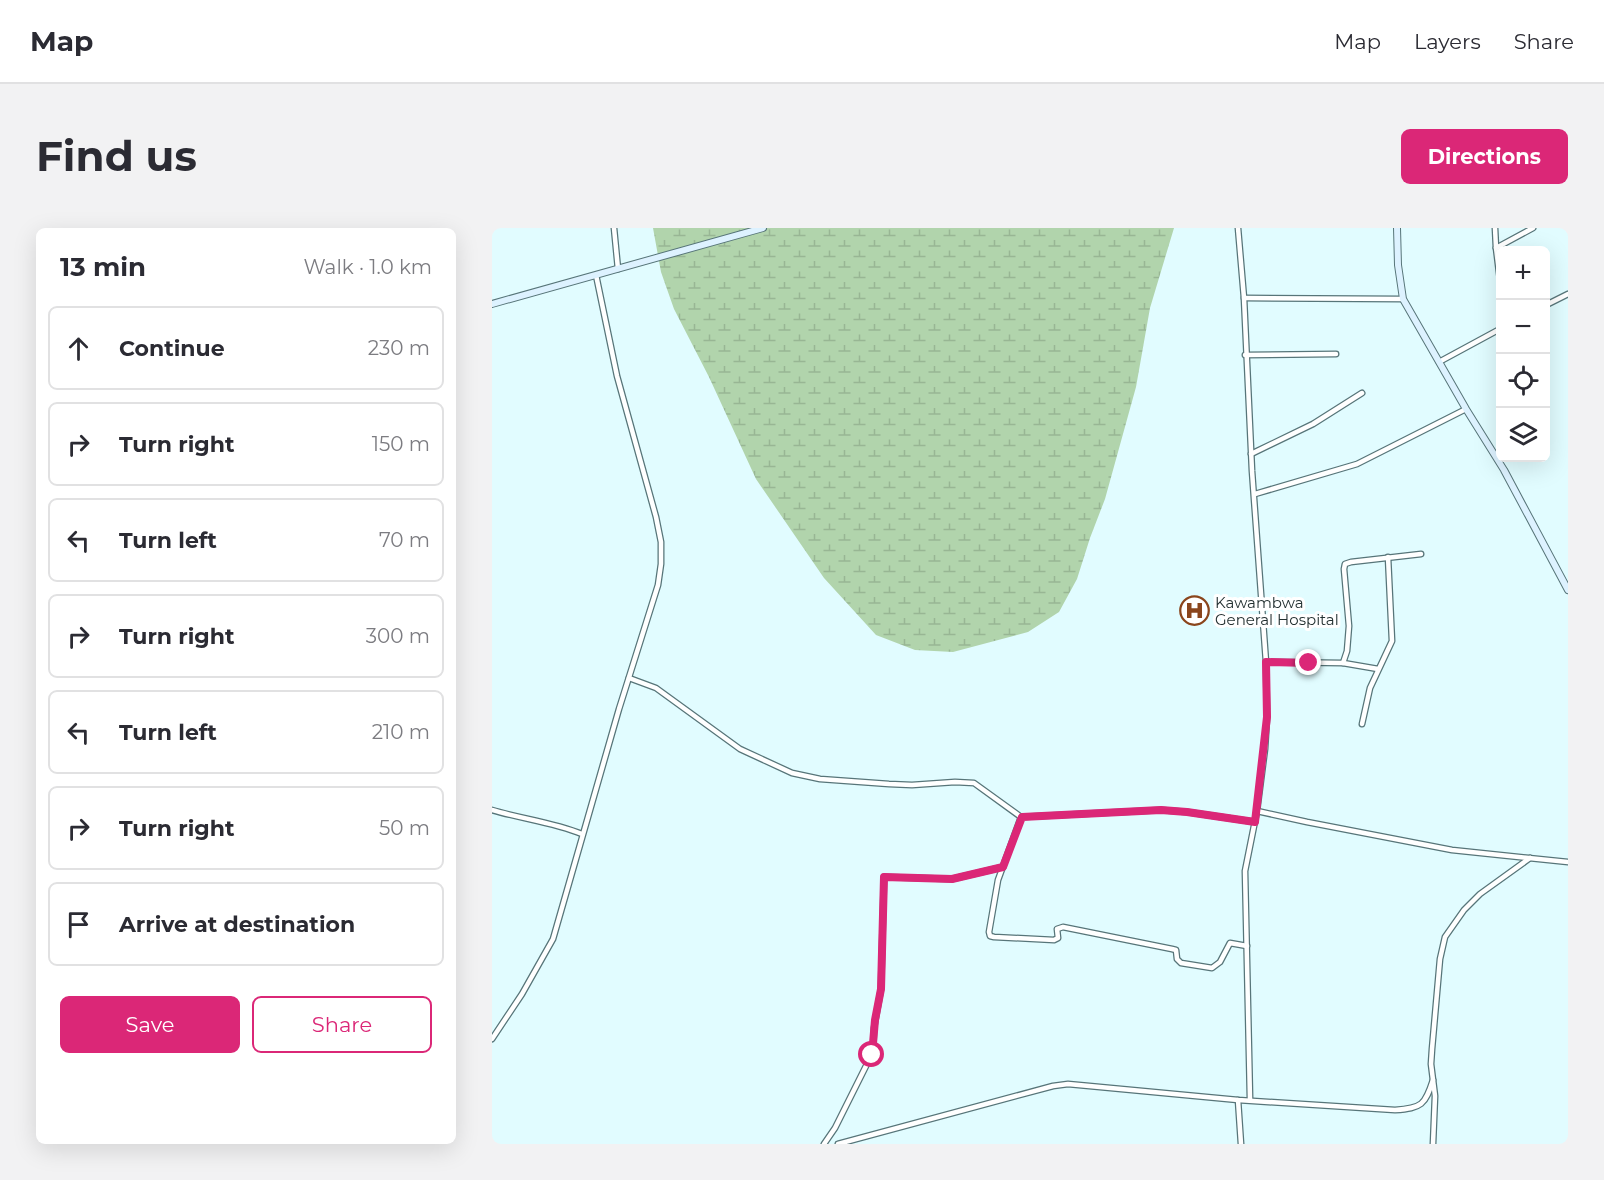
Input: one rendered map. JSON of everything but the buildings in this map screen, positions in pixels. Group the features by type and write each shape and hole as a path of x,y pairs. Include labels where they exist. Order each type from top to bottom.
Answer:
{"main road":[{"path":"492,304 763,228"},
{"path":"1396,228 1403,299 1504,470 1564,576 1568,590"}],"street":[{"path":"614,228 618,269"},
{"path":"1238,228 1266,662 1267,717 1257,811 1245,872 1250,1099"},
{"path":"1496,228 1496,246"},
{"path":"1500,246 1533,228"},
{"path":"492,1038 528,985 553,939 582,834 658,585 661,564 661,542 617,376 596,275"},
{"path":"1550,303 1568,294"},
{"path":"1244,298 1403,299"},
{"path":"1439,362 1496,331"},
{"path":"1245,355 1336,354"},
{"path":"1251,454 1313,424 1362,393"},
{"path":"1255,494 1357,464 1386,452 1466,409"},
{"path":"1343,663 1349,639 1345,564 1420,554"},
{"path":"1362,724 1370,688 1392,641 1388,557"},
{"path":"1266,662 1343,663 1378,669"},
{"path":"629,678 656,688 740,749 792,773 820,779 889,784 974,783 1022,817 1161,810 1255,822"},
{"path":"492,810 552,824 582,834"},
{"path":"1257,811 1412,843 1494,855 1568,862"},
{"path":"1022,817 1003,867 991,912 989,932 991,937 1054,940 1059,938 1057,929 1063,927 1176,950 1177,959 1181,963 1212,968 1218,966 1230,943 1247,946"},
{"path":"1433,1144 1435,1096 1432,1049 1440,958 1445,937 1464,910 1480,894 1530,858"},
{"path":"824,1144 835,1128 873,1052 874,1028 881,989 884,877 952,879 1003,867"},
{"path":"838,1144 1053,1086 1093,1086 1238,1100 1408,1110 1425,1102 1433,1080"},
{"path":"1238,1100 1241,1144"}],"green space":[{"path":"653,228 1174,228 1150,308 1136,387 1105,499 1077,579 1059,612 1028,632 953,652 915,650 876,635 824,578 756,479 709,377 674,309 661,272"}],"place":[{"name":"Kawambwa General Hospital","path":"1194,611"}],"route":[{"path":"872,1055 881,989 884,877 952,879 1003,867 1022,817 1161,810 1255,822 1265,749 1266,662 1309,663"}]}
